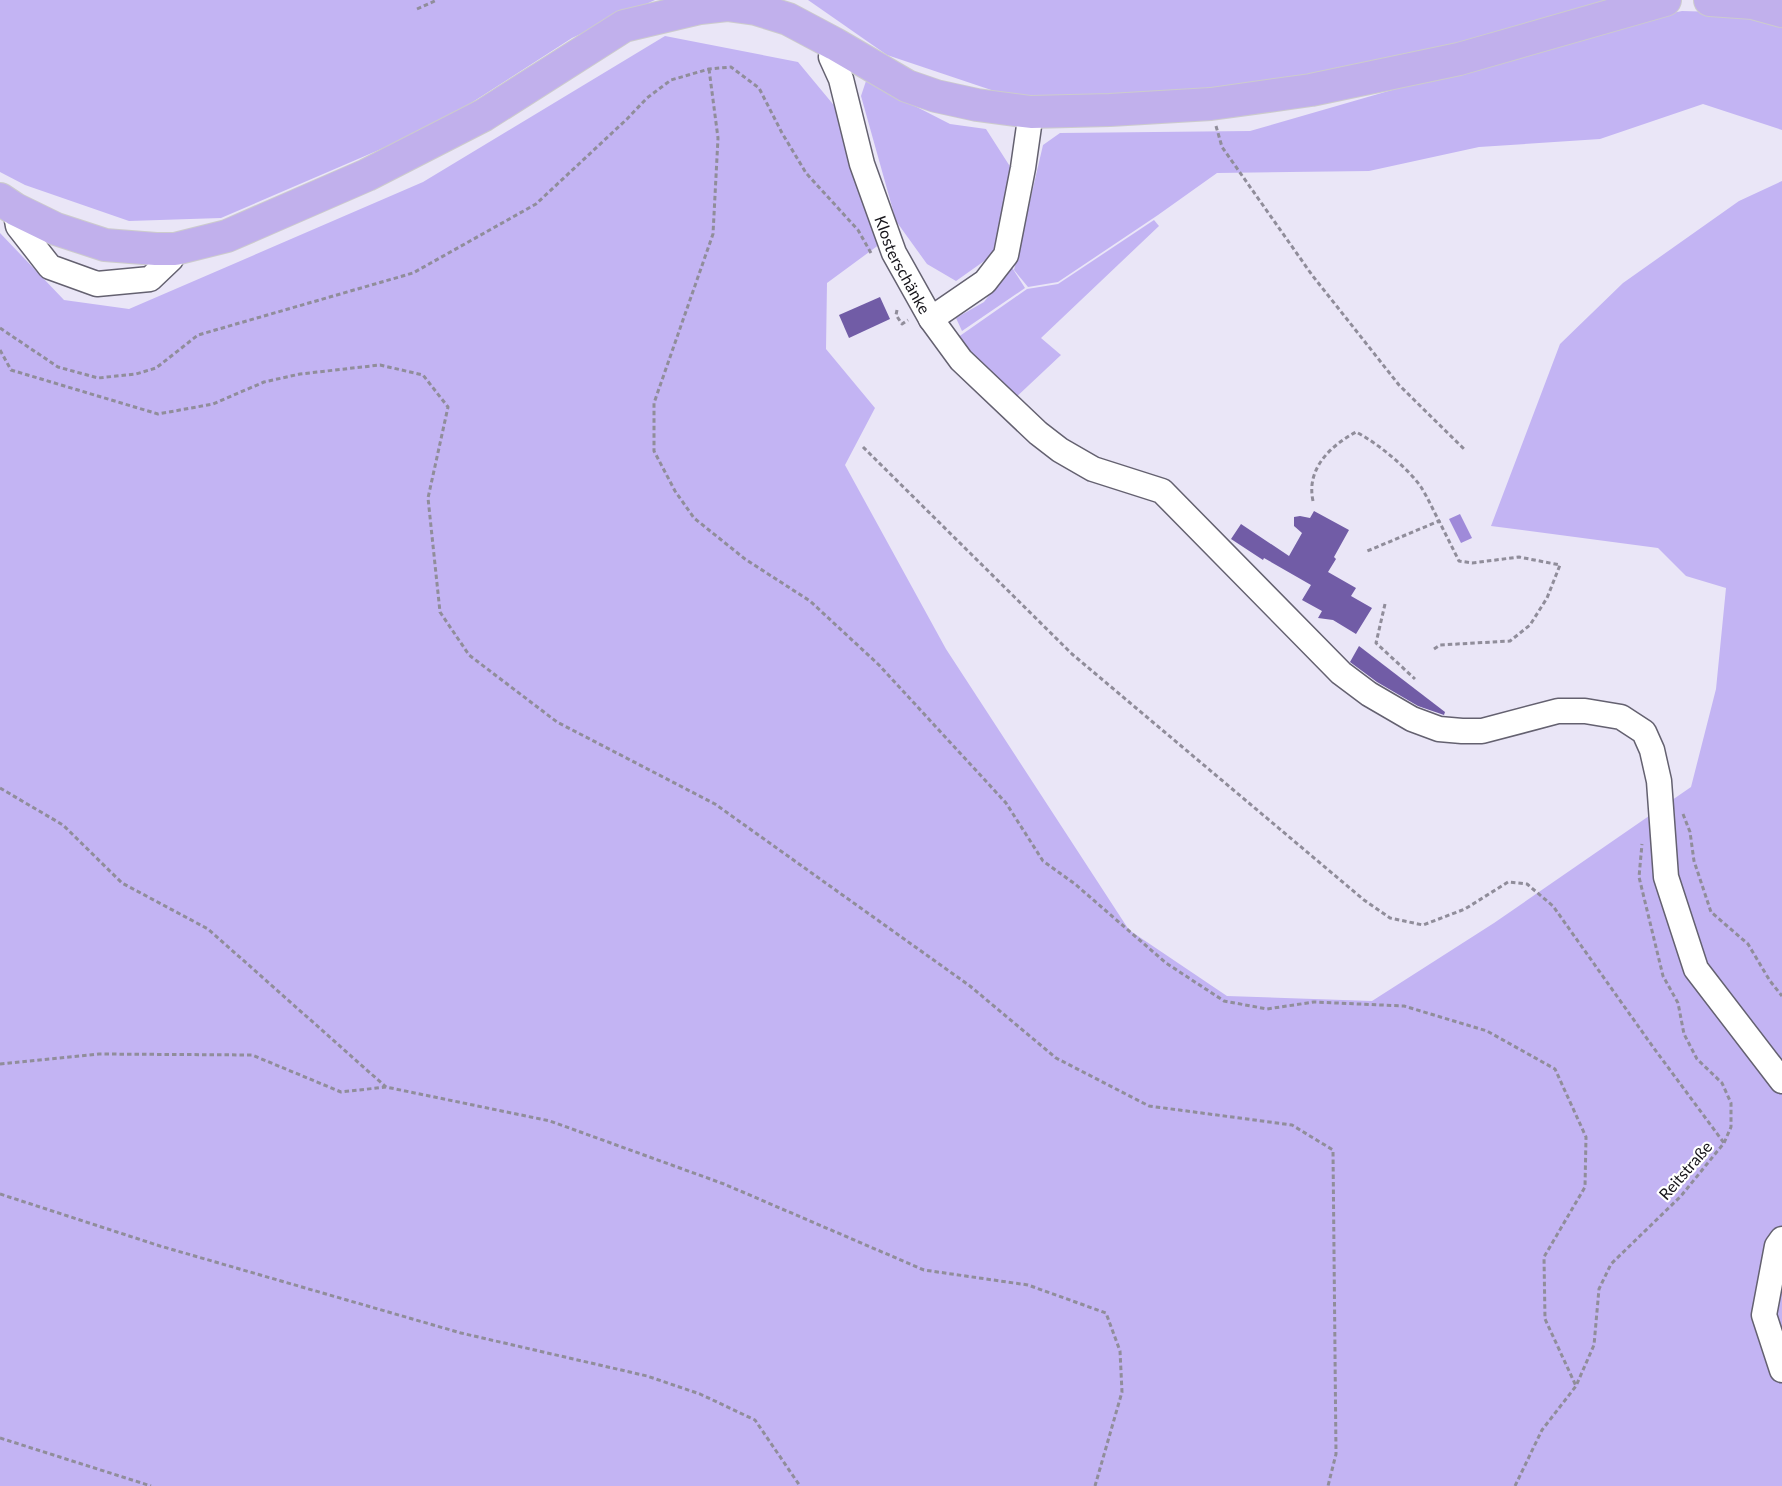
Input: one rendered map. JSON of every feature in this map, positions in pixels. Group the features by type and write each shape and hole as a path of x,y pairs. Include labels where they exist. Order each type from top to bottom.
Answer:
{"main road":[{"path":"8,204 56,229 105,245 175,249 227,236 366,175 484,115 624,26 700,8 727,5 756,9 788,19 907,86 936,96 977,105 1031,112 1211,104 1311,90 1459,59 1665,0"},
{"path":"1710,0 1753,3 1782,11"}],"street":[{"name":"Klosterschänke","path":"836,44 831,57 841,79 862,164 894,253 932,319 985,282 1006,255 1031,112"},
{"path":"932,319 961,360 1038,433 1060,450 1093,469 1162,491 1341,673 1369,694 1412,720 1439,729 1482,731 1558,711 1585,711 1621,717 1644,732 1652,750 1659,792 1666,877 1696,969 1782,1081"},
{"path":"1782,1239 1777,1246 1764,1315 1782,1370"}],"path":[{"path":"417,9 436,0"},
{"path":"0,328 58,367 98,378 136,374 156,368 198,334 413,273 536,204 647,98 671,80 709,69 731,67 759,88 806,173 858,230 873,257"},
{"path":"709,69 718,138 713,234 654,403 654,451 675,491 694,518 745,559 810,601 879,665 1006,803 1043,861 1075,884 1166,963 1224,1001 1267,1009 1314,1002 1404,1006 1487,1031 1554,1069 1586,1137 1585,1187 1544,1257 1545,1319 1576,1386"},
{"path":"1222,147 1312,275 1392,375 1464,449"},
{"path":"0,350 11,370 158,414 213,404 264,382 300,374 380,365 423,375 448,407 428,498 440,612 469,655 557,722 715,804 970,986 1056,1058 1149,1106 1292,1125 1333,1150 1336,1454 1328,1486"},
{"path":"1313,501 1311,479 1318,466 1339,441 1356,432 1372,440 1420,486 1459,561 1472,563 1520,557 1560,565 1547,598 1530,625 1510,641 1440,645 1434,649"},
{"path":"863,447 1072,654 1364,900 1390,918 1423,925 1466,909 1508,882 1527,884 1545,898 1724,1143"},
{"path":"1365,552 1439,521"},
{"path":"1385,604 1376,643 1415,679"},
{"path":"0,788 63,825 122,883 208,929 386,1087"},
{"path":"1659,792 1675,796 1690,832 1694,861 1711,912 1748,944 1770,981 1782,996"},
{"name":"Reitstraße","path":"1515,1486 1542,1430 1576,1386 1593,1346 1599,1289 1611,1264 1681,1196 1724,1143 1731,1127 1731,1102 1722,1083 1697,1059 1684,1034 1678,1003 1663,976 1639,877 1642,842"},
{"path":"0,1064 99,1054 252,1055 342,1092 386,1087 550,1121 724,1184 924,1270 1028,1285 1106,1313 1120,1351 1122,1392 1095,1486"},
{"path":"0,1194 160,1246 461,1333 647,1376 700,1394 755,1420 800,1486"},
{"path":"0,1438 151,1486"}],"shaded area":[{"path":"0,0 655,0 572,38 437,125 221,218 129,221 25,185 0,172"},
{"path":"808,0 1624,0 1455,50 1210,94 1021,100 887,55"},
{"path":"1682,11 1752,13 1782,23 1782,130 1703,104 1600,139 1479,147 1369,171 1217,173 1058,282 1028,287 1014,270 1043,145 1060,133 1250,131 1627,22"},
{"path":"665,36 798,62 837,109 880,244 827,283 826,349 875,408 845,465 946,649 1129,930 1227,996 1372,1001 1494,923 1691,787 1716,689 1726,588 1686,576 1658,548 1491,526 1560,344 1623,283 1739,201 1782,181 1782,1486 0,1486 0,233 64,300 129,309 423,182"},
{"path":"866,81 950,124 986,129 1011,168 997,252 956,281 927,264 896,221 861,96"},
{"path":"1154,220 1159,226 1041,338 1061,355 1013,400 954,340 1027,289 1058,284"},
{"path":"1011,266 1025,288 962,331 956,318 984,302"},
{"path":"1460,514 1472,538 1461,543 1449,519"}],"building":[{"path":"880,297 890,319 849,338 839,315"},
{"path":"1314,511 1349,530 1328,572 1356,588 1351,596 1372,608 1356,634 1333,620 1318,618 1322,611 1302,600 1311,585 1264,558 1263,560 1231,539 1241,524 1289,556 1302,533 1294,526 1294,517 1310,518"},
{"path":"1359,646 1445,712 1444,715 1418,706 1377,682 1350,662"}]}
